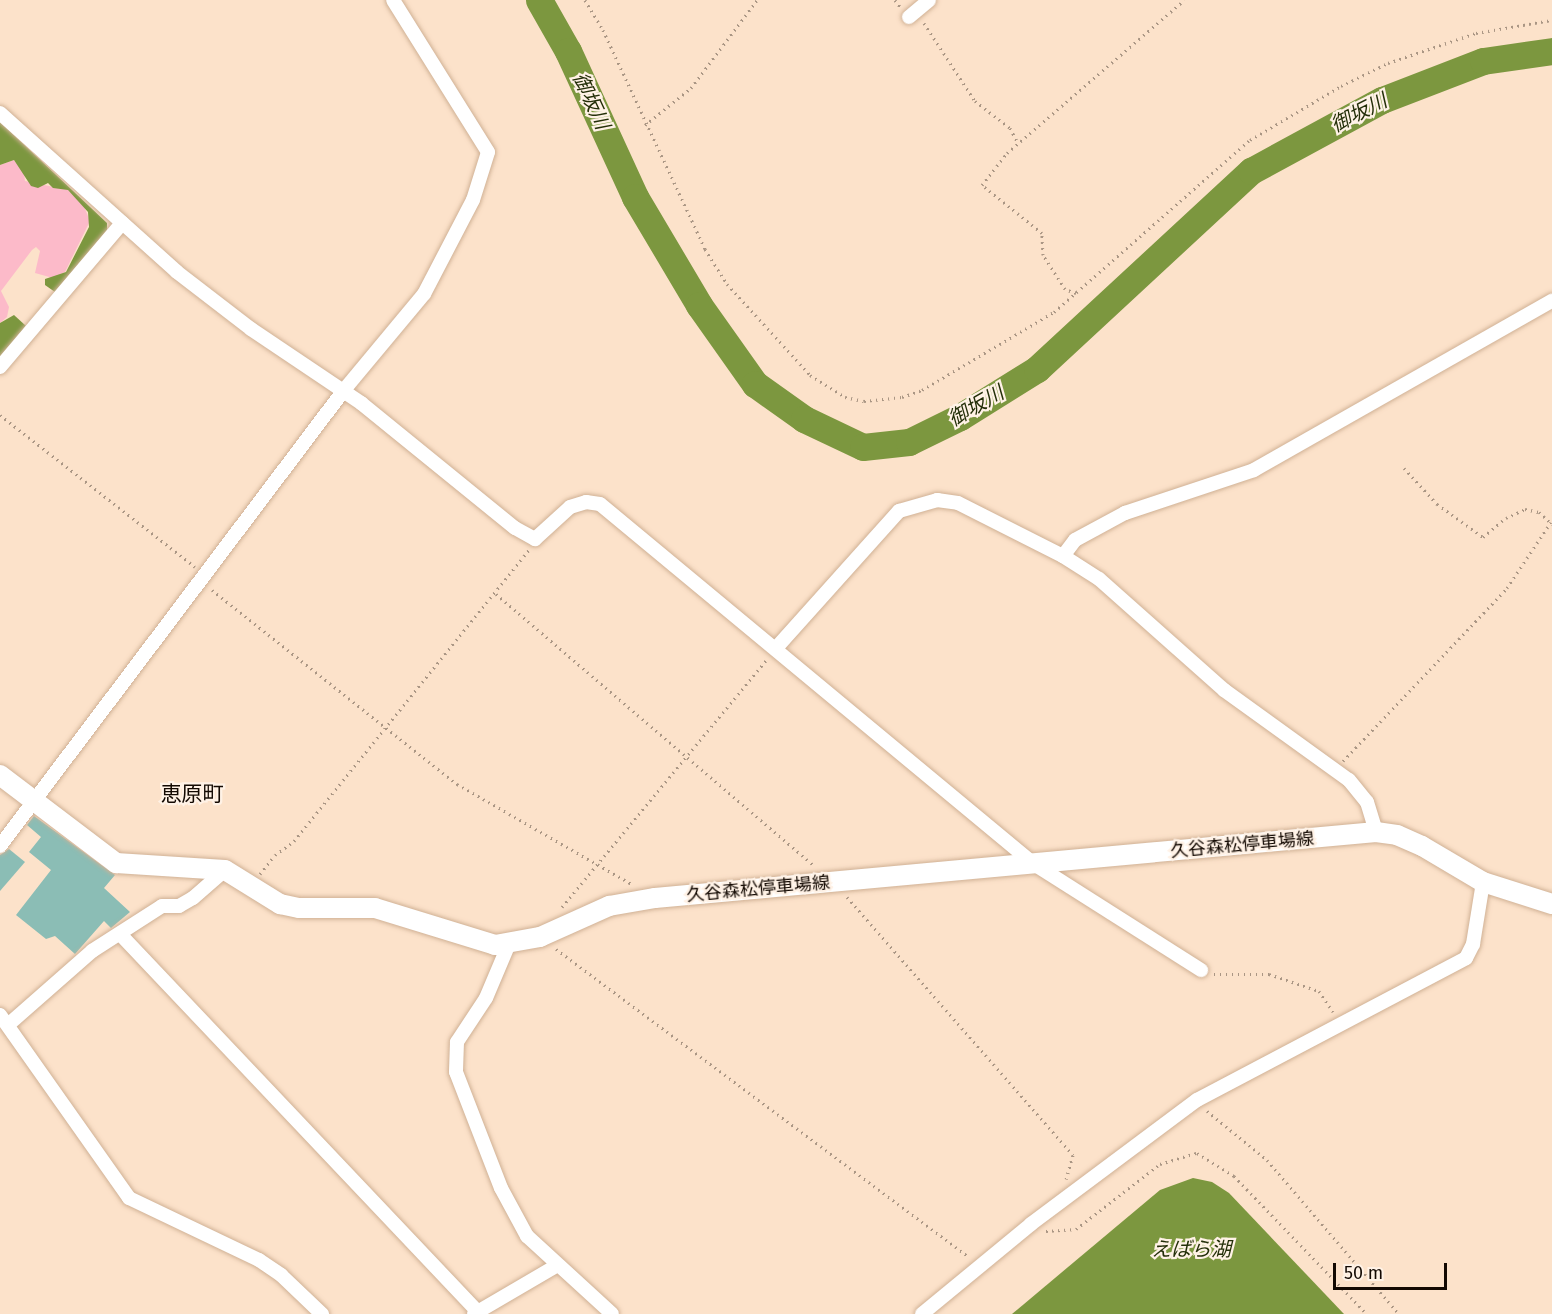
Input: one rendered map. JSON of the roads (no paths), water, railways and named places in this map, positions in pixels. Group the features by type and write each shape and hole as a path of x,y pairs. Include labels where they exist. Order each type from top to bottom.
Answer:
{"main road":[{"name":"久谷森松停車場線","path":"0,775 116,863 225,870 280,904 299,908 375,908 483,943 508,946 540,937 609,906 655,898 1376,832 1413,843 1483,882 1552,904"}],"street":[{"path":"0,846 344,390 424,294 446,257 487,165 488,152 393,0"},
{"path":"912,14 929,0"},
{"path":"0,113 122,223 252,329 344,390 515,528 535,539 570,507 600,504 777,647 1034,864 1201,970"},
{"path":"0,367 122,223"},
{"path":"1063,556 1075,540 1125,513 1254,470 1552,301"},
{"path":"777,647 883,525 899,511 937,500 958,503 1063,556 1099,579 1224,690 1336,769 1367,802 1376,832"},
{"path":"225,870 194,898 179,906 162,906 92,951 5,1020 129,1198 259,1260 281,1275 322,1314"},
{"path":"922,1314 1031,1224 1197,1100 1466,958 1473,944 1483,882"},
{"path":"120,934 476,1313 556,1266"},
{"path":"508,946 486,998 457,1042 456,1072 515,1216 526,1236 556,1266 612,1314"}],"water":[{"path":"0,122 107,223 107,230 55,292 45,285 45,279 66,272 89,227 88,212 68,190 53,188 48,183 38,188 31,186 14,160 0,165"},
{"path":"14,315 26,326 0,358 0,323"},
{"name":"えばら湖","path":"1193,1178 1212,1182 1229,1193 1344,1314 1012,1314 1160,1190"}],"waterway":[{"name":"御坂川","path":"539,0 568,51 635,197 699,305 755,384 804,419 863,447 909,442 960,417 1037,369 1251,171 1382,100 1483,61 1552,51"}],"district":[{"name":"恵原町","path":"192,794"}]}
